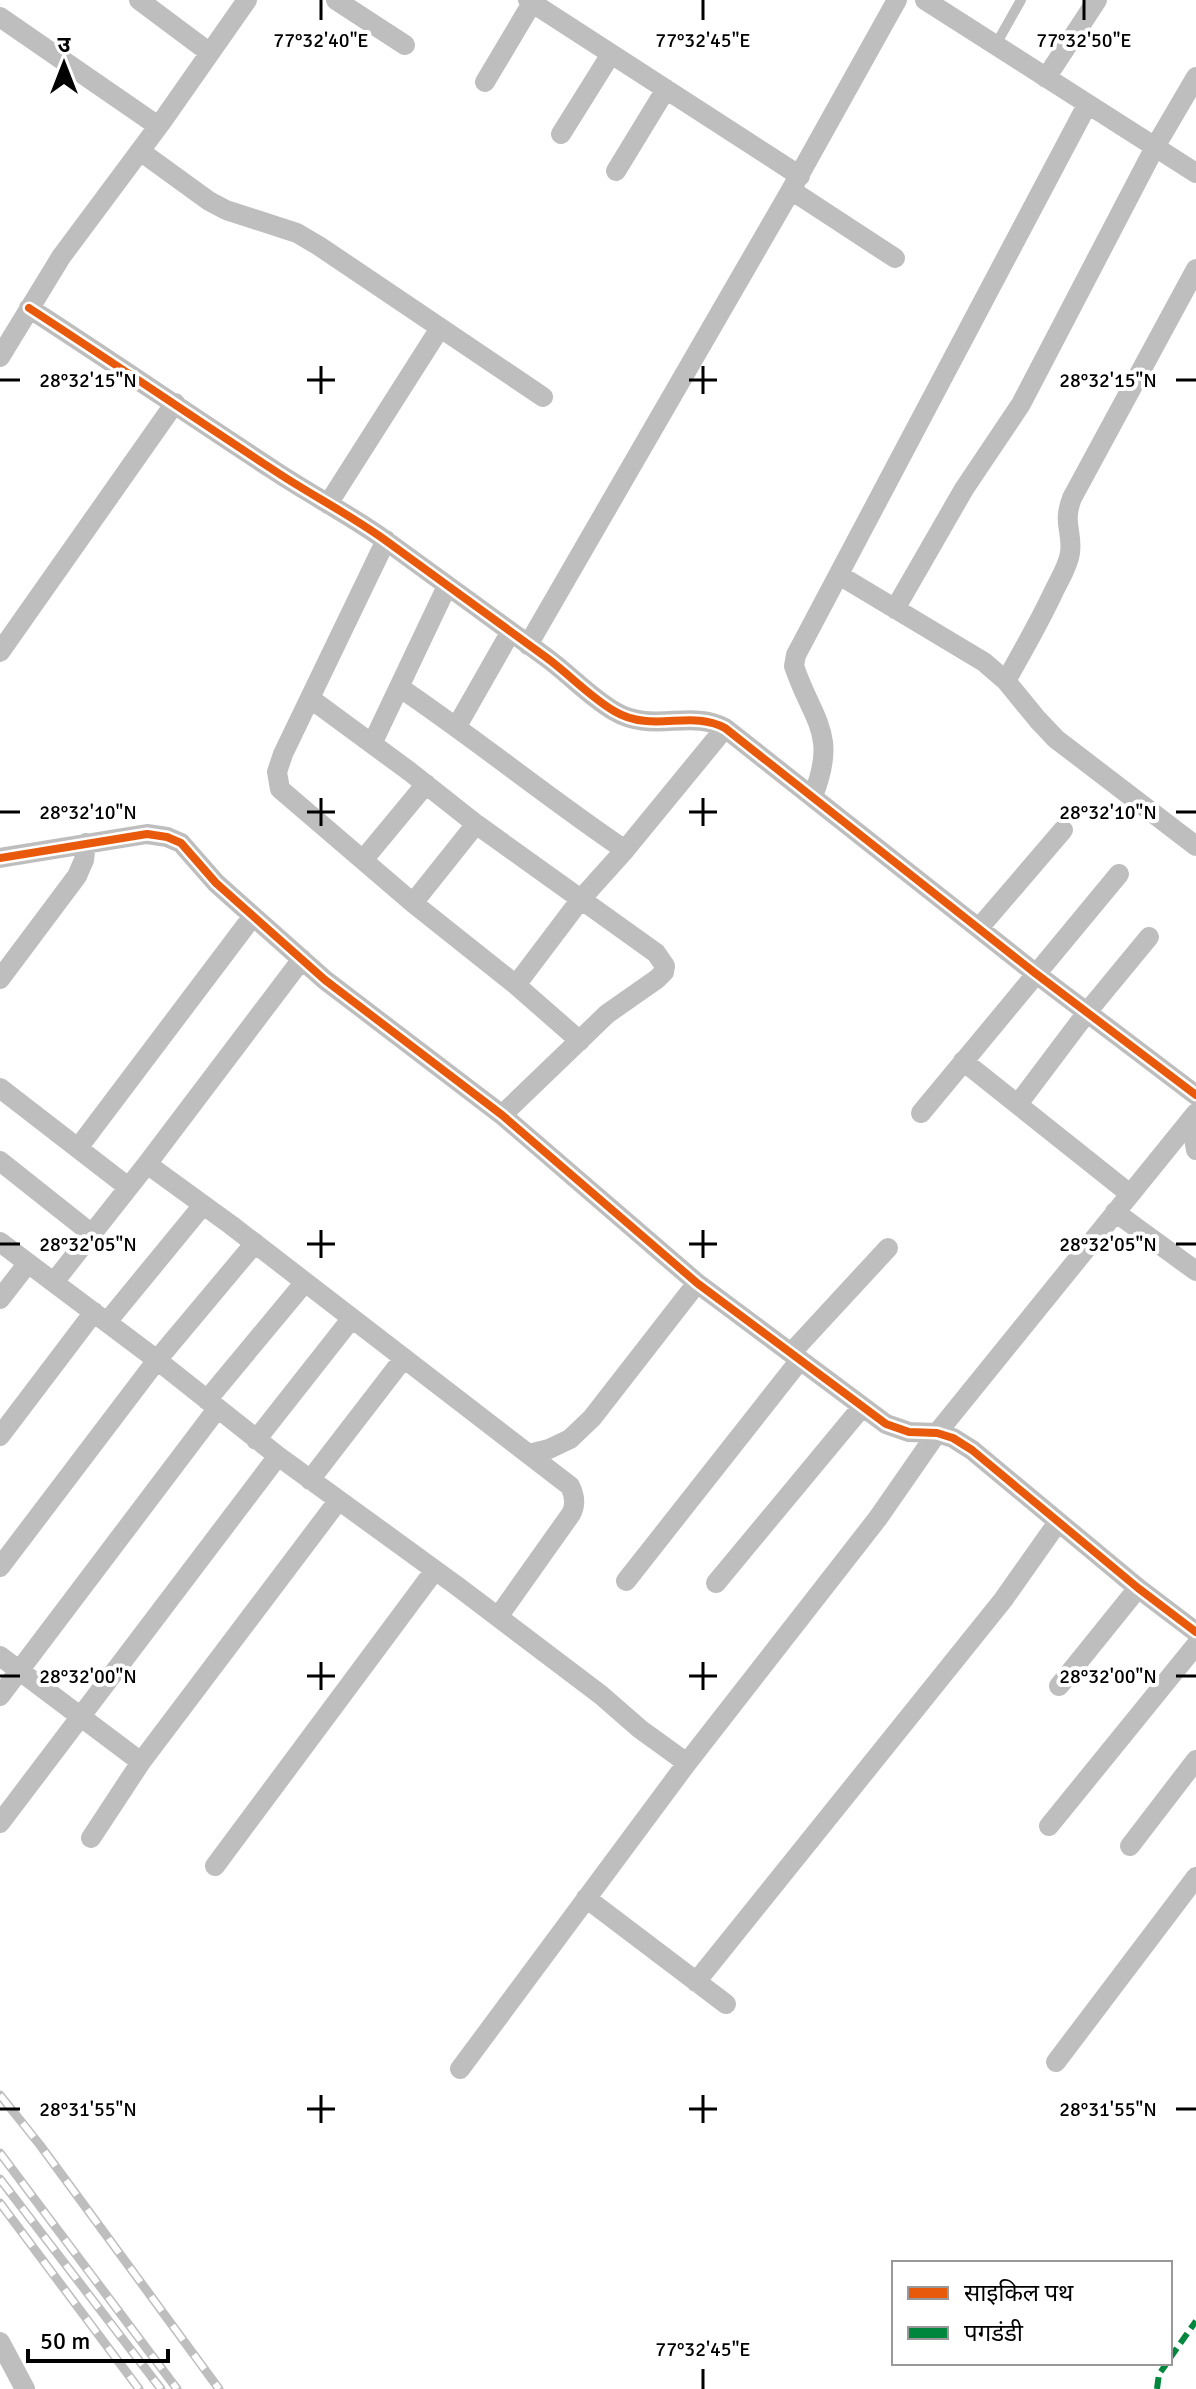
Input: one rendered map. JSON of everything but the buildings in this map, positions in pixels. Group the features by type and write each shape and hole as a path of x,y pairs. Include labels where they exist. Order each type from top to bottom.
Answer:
{"street":[{"path":"139,0 210,53"},
{"path":"0,357 8,324 29,308 61,257 247,0"},
{"path":"336,0 405,45"},
{"path":"528,645 897,0"},
{"path":"925,0 1196,173"},
{"path":"1046,78 1097,0"},
{"path":"485,82 530,1 666,89 895,258"},
{"path":"0,17 158,126"},
{"path":"561,134 611,54"},
{"path":"895,609 950,512 1021,404 1155,147 1196,77"},
{"path":"616,171 666,89"},
{"path":"813,796 822,774 825,754 823,736 794,666 796,655 1087,105"},
{"path":"140,151 226,210 297,233 543,397"},
{"path":"1006,681 1067,562 1070,552 1067,510 1072,498 1196,269"},
{"path":"29,308 274,471 386,540 573,679 598,701 634,720 662,723 704,721 725,728 1035,973 1196,1095"},
{"path":"328,504 440,328"},
{"path":"0,652 175,403"},
{"path":"386,540 280,763 277,772 280,789 580,1041"},
{"path":"839,575 984,662 1006,681 1056,739 1196,846"},
{"path":"372,744 447,586"},
{"path":"457,726 510,633"},
{"path":"399,687 625,850"},
{"path":"311,699 476,824 656,953 665,966 657,979 614,1009 502,1115"},
{"path":"516,985 581,899 725,728"},
{"path":"363,860 426,784"},
{"path":"413,903 476,824"},
{"path":"979,928 1063,830"},
{"path":"0,858 147,834 181,843 216,883 302,959 376,1020 502,1115 697,1283 886,1424 909,1432 937,1433 953,1438 972,1450 1138,1588 1196,1632"},
{"path":"0,979 77,876 84,860 86,843"},
{"path":"921,1113 1119,874"},
{"path":"78,1148 253,916"},
{"path":"1018,1104 1149,937"},
{"path":"54,1282 302,959"},
{"path":"963,1061 1130,1194"},
{"path":"0,1088 128,1187"},
{"path":"460,2069 687,1763 878,1518 937,1433 1196,1114"},
{"path":"1196,1114 1196,1150"},
{"path":"0,1161 92,1234"},
{"path":"147,1164 255,1243 570,1486 575,1508 498,1617"},
{"path":"0,1436 100,1317 203,1205"},
{"path":"1115,1212 1196,1271"},
{"path":"0,1242 157,1360 256,1440 498,1617 687,1763"},
{"path":"0,1567 157,1360 255,1243"},
{"path":"626,1581 796,1357 888,1248"},
{"path":"0,1299 28,1263"},
{"path":"0,1696 305,1282"},
{"path":"529,1454 570,1439 592,1418 697,1283"},
{"path":"256,1440 352,1318"},
{"path":"310,1480 404,1358"},
{"path":"716,1583 862,1407"},
{"path":"0,1823 278,1456"},
{"path":"91,1838 141,1762 338,1501"},
{"path":"696,1982 1003,1600 1058,1522"},
{"path":"215,1866 435,1570"},
{"path":"1059,1686 1138,1588"},
{"path":"1049,1826 1196,1645"},
{"path":"0,1656 141,1762"},
{"path":"1130,1846 1196,1760"},
{"path":"1056,2062 1196,1877"},
{"path":"586,1898 726,2004"},
{"path":"0,2342 25,2389"}],"lane":[{"path":"995,46 1021,0"}],"railway":[{"path":"0,2095 219,2389"},
{"path":"0,2153 177,2389"},
{"path":"0,2179 161,2389"},
{"path":"0,2203 139,2389"}],"marked path":[{"path":"1172,2355 1196,2321"},
{"path":"1157,2389 1159,2374 1166,2365"}],"cycle path":[{"path":"29,308 371,531 547,658 614,711 643,721 699,721 725,728 1035,973 1196,1095"},
{"path":"0,858 147,834 181,843 216,883 325,980 502,1115 697,1283 886,1424 909,1432 937,1433 953,1438 972,1450 1138,1588 1196,1632"}]}
